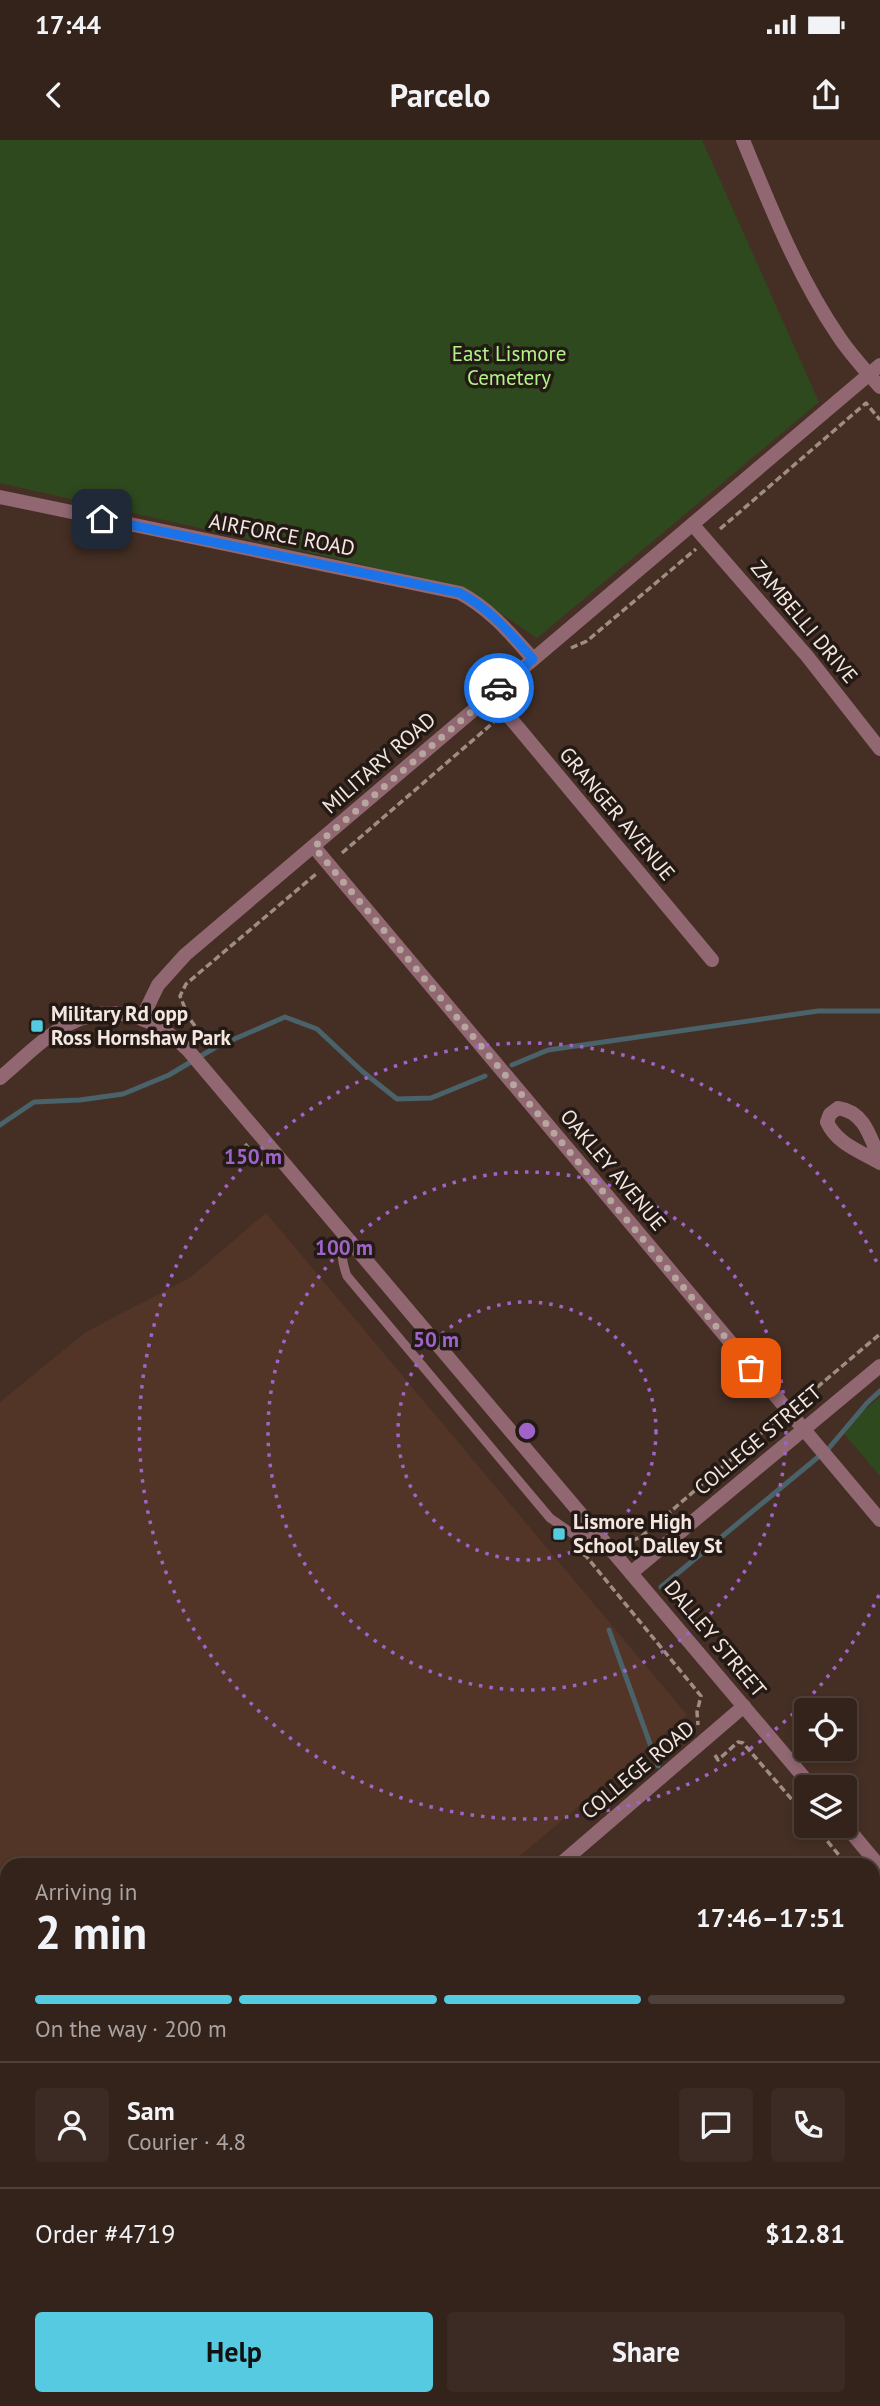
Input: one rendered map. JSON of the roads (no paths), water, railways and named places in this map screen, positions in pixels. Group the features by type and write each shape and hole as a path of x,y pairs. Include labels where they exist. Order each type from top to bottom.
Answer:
{"street":[{"path":"743,140 806,282 840,338 875,370 880,387"},
{"name":"MILITARY ROAD","path":"142,1018 158,985 185,955 875,370"},
{"name":"AIRFORCE ROAD","path":"0,497 460,593 477,602 492,615 533,659"},
{"name":"ZAMBELLI DRIVE","path":"693,525 807,656 880,748"},
{"name":"GRANGER AVENUE","path":"491,695 712,960"},
{"name":"OAKLEY AVENUE","path":"314,847 880,1520"},
{"path":"0,1078 69,1024 105,1014 126,1014 142,1018"},
{"name":"DALLEY STREET","path":"142,1018 174,1036 204,1068 802,1775"},
{"name":"COLLEGE STREET","path":"631,1573 880,1366"},
{"name":"COLLEGE ROAD","path":"567,1858 744,1706"},
{"path":"856,1838 872,1858"}],"lane":[{"path":"342,1231 343,1266 347,1276 550,1518 573,1535 606,1543"}],"waterway":[{"path":"512,1065 548,1050 818,1011 880,1011"},
{"path":"0,1125 34,1102 80,1100 123,1094 169,1075 216,1047 285,1017 317,1029 397,1099 431,1098 485,1076"},
{"path":"661,1587 829,1448 880,1391"},
{"path":"609,1630 658,1766"}],"place":[{"name":"Military Rd opp Ross Hornshaw Park","path":"37,1026"},
{"name":"Lismore High School, Dalley St","path":"559,1534"}],"park label":[{"name":"East Lismore Cemetery","path":"509,366"}]}
